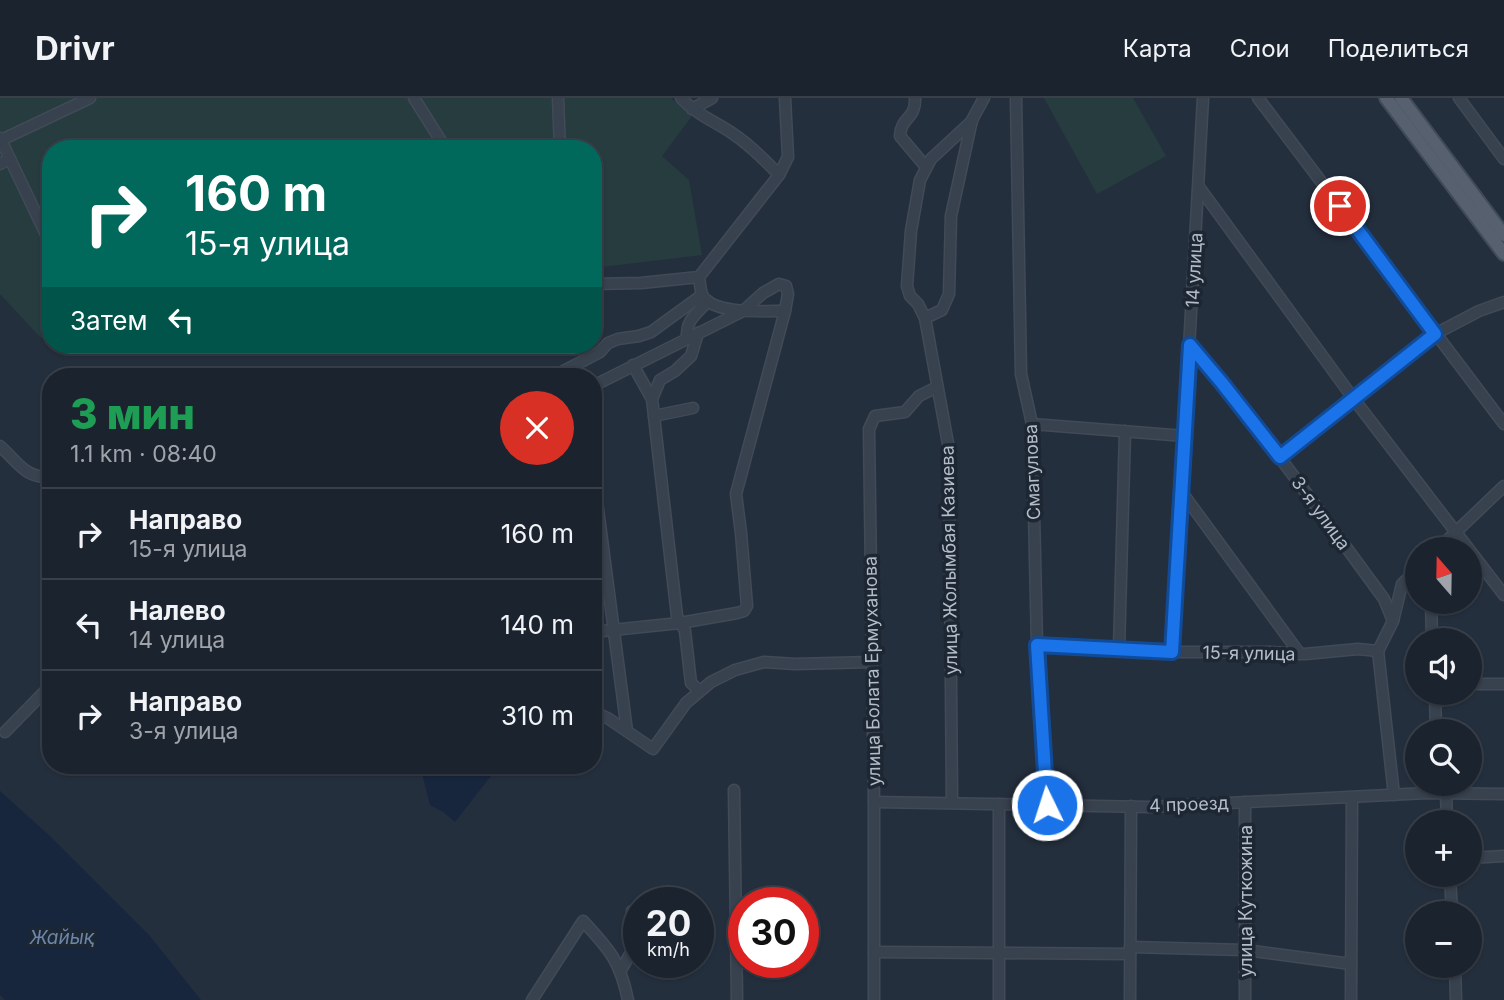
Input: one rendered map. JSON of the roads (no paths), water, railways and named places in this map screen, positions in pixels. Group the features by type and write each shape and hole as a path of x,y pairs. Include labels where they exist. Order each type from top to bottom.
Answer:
{"main road":[{"path":"1386,98 1504,254"},
{"path":"1401,98 1504,235"}],"street":[{"path":"42,225 0,139 90,98"},
{"path":"414,98 440,140"},
{"path":"558,98 560,140"},
{"path":"681,98 692,109 734,134 779,175"},
{"path":"692,109 712,98"},
{"path":"602,284 699,277 779,175 788,157 785,98"},
{"path":"915,98 914,111 902,124 900,136 926,166"},
{"name":"улица Жолымбая Казиева","path":"925,318 942,310 949,293 951,216 972,120 984,98"},
{"name":"Смагулова","path":"1016,98 1021,374 1032,424 1037,645 1047,805"},
{"name":"14 улица","path":"1172,652 1203,98"},
{"path":"1258,98 1504,424"},
{"path":"1459,98 1504,159"},
{"name":"улица Жолымбая Казиева","path":"952,803 949,449 925,318 918,304 910,296 907,286 911,231 920,180 931,159 972,120"},
{"path":"0,164 10,159"},
{"path":"1199,187 1353,398 1504,595"},
{"path":"699,277 705,298 726,308 785,311"},
{"path":"602,381 743,310 779,284 786,286 788,294 785,311 736,494 747,606 744,611 737,613 680,623 602,631"},
{"path":"687,338 689,320 705,298"},
{"path":"602,350 608,343 618,339 651,332 705,298"},
{"path":"1280,457 1435,334 1479,311 1504,302"},
{"path":"652,399 660,380 675,372 691,356 698,333"},
{"name":"3-я улица","path":"1190,345 1280,457 1384,599 1392,621"},
{"path":"569,368 596,354"},
{"path":"633,365 652,399 677,616 685,631 691,683 700,691"},
{"name":"улица Болата Ермуханова","path":"874,1000 869,429 875,416 905,412 919,396 937,387"},
{"path":"654,416 693,408"},
{"path":"1032,424 1185,436"},
{"path":"1119,649 1125,431"},
{"path":"0,446 23,470 35,477 42,477"},
{"path":"1450,537 1504,486"},
{"path":"1181,491 1300,654"},
{"path":"602,558 615,630 627,731"},
{"path":"1394,795 1377,651 1392,621 1405,581"},
{"name":"15-я улица","path":"1037,645 1172,652 1300,654 1358,649 1377,651"},
{"path":"602,716 653,749 687,703 711,682 736,670 764,662 872,662"},
{"path":"1482,684 1504,684"},
{"path":"5,732 42,694"},
{"path":"734,790 737,1000"},
{"name":"4 проезд","path":"1482,793 1504,794"},
{"name":"4 проезд","path":"874,802 1131,806 1405,794"},
{"path":"1351,1000 1352,797"},
{"name":"улица Куткожина","path":"1245,802 1245,1000"},
{"path":"999,804 999,1000"},
{"path":"1130,1000 1131,806"},
{"path":"1482,857 1504,856"},
{"path":"533,1000 583,921 606,945 621,970 628,1000"},
{"path":"874,952 1245,950 1351,964"},
{"path":"621,970 623,966"},
{"path":"1455,978 1456,1000"}],"water":[{"path":"422,774 492,774 455,822 430,805"},
{"name":"Жайық","path":"0,791 51,837 149,935 201,1000 5,1000 0,995"}]}
